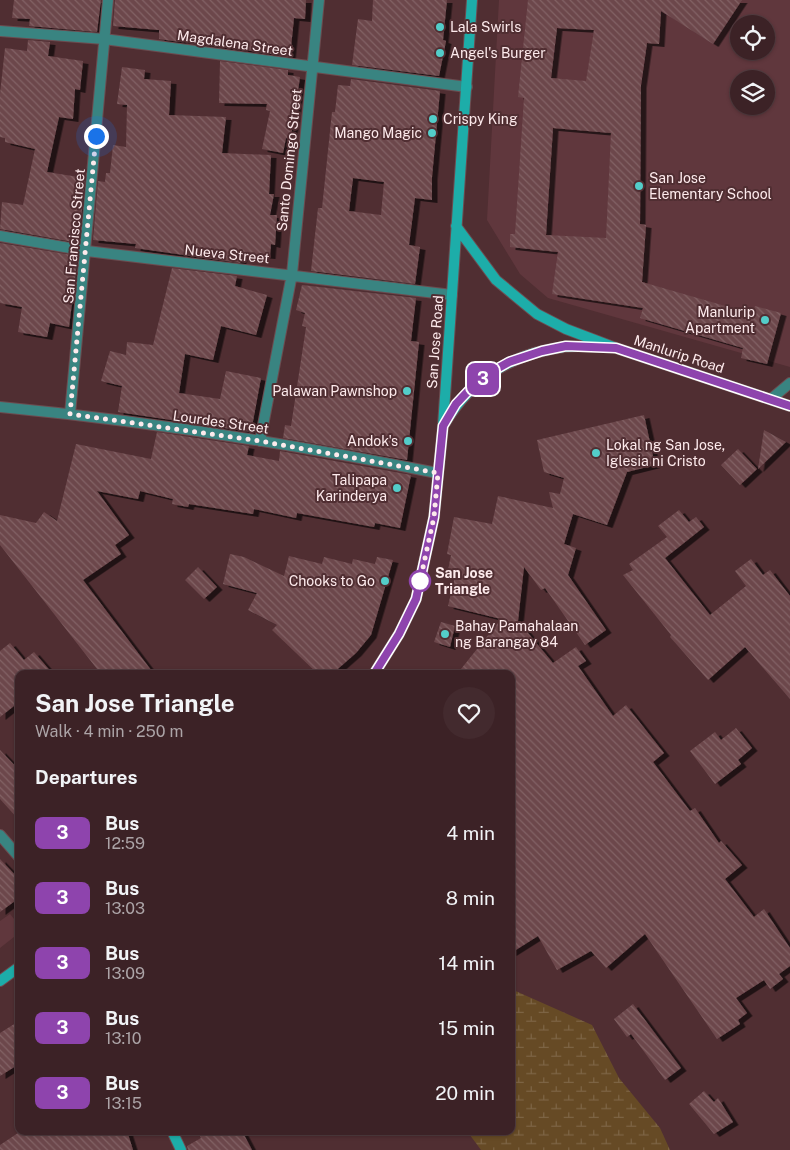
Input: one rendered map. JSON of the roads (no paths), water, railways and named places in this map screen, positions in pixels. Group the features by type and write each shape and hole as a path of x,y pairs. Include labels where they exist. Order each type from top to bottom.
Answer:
{"main road":[{"name":"San Jose Road","path":"376,670 399,634 416,599 434,517 443,426 472,0"},
{"name":"Manlurip Road","path":"456,226 496,280 537,314 566,329 616,348 790,406"},
{"name":"Manlurip Road","path":"443,426 456,404 473,386 509,362 542,351 566,346 616,348"},
{"path":"0,981 15,970"},
{"path":"174,1135 181,1150"}],"street":[{"name":"San Francisco Street","path":"70,414 87,252 108,0"},
{"name":"Santo Domingo Street","path":"260,441 292,274 319,0"},
{"name":"Magdalena Street","path":"0,31 104,39 467,87"},
{"name":"Nueva Street","path":"0,236 87,252 292,274 452,295"},
{"path":"771,399 790,383"},
{"name":"Lourdes Street","path":"0,407 70,414 260,441 438,473"},
{"path":"0,834 15,853"}],"place":[{"name":"Lala Swirls","path":"440,27"},
{"name":"Angel's Burger","path":"440,53"},
{"name":"Crispy King","path":"433,119"},
{"name":"Mango Magic","path":"432,133"},
{"name":"San Jose Elementary School","path":"639,186"},
{"name":"Manlurip Apartment","path":"765,320"},
{"name":"Palawan Pawnshop","path":"407,391"},
{"name":"Andok's","path":"408,441"},
{"name":"Lokal ng San Jose, Iglesia ni Cristo","path":"596,453"},
{"name":"Talipapa Karinderya","path":"397,488"},
{"name":"Chooks to Go","path":"385,581"},
{"name":"San Jose Triangle","path":"420,581"},
{"name":"Bahay Pamahalaan ng Barangay 84","path":"445,634"}]}
